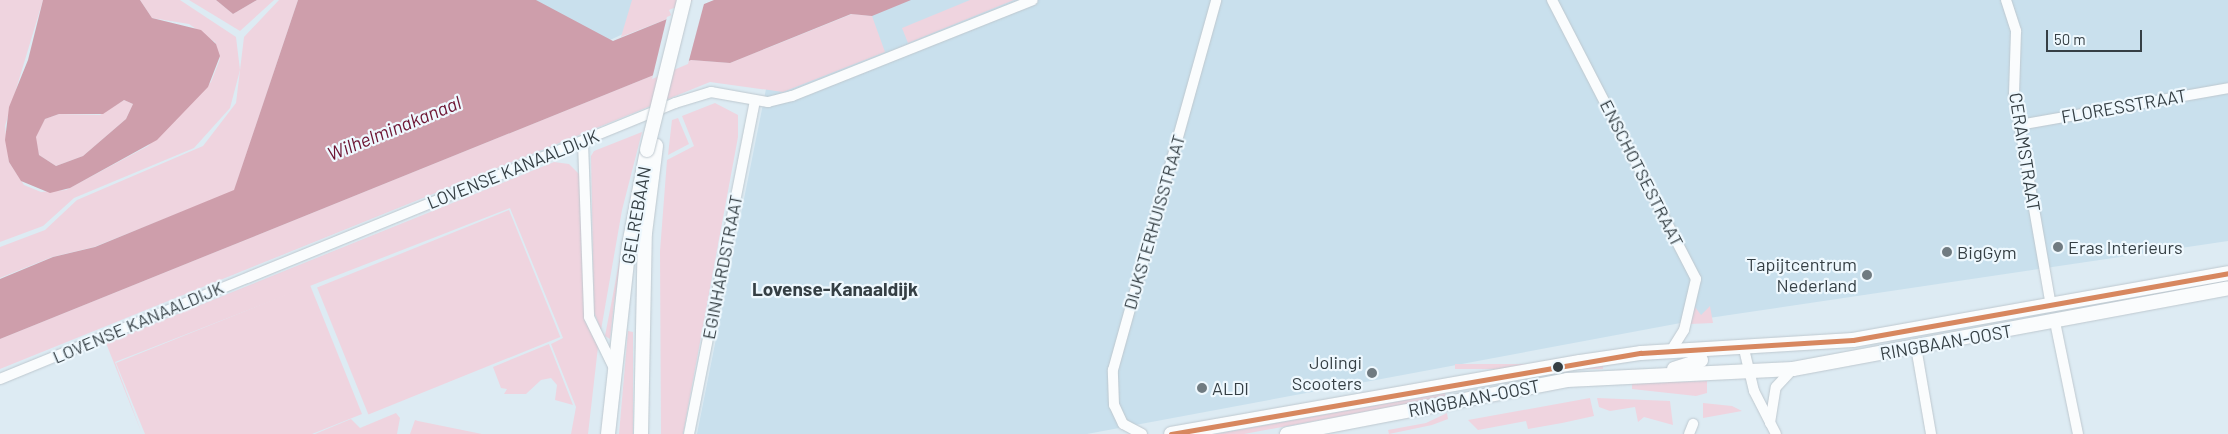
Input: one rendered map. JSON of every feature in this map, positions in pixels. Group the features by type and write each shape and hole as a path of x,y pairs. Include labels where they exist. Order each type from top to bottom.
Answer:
{"main road":[{"name":"GELREBAAN","path":"608,434 629,245 684,0"},
{"name":"GELREBAAN","path":"641,434 645,233 652,148 691,0"},
{"name":"RINGBAAN-OOST","path":"1171,434 1470,379 1671,351 1744,349 1853,340 2228,273"},
{"name":"RINGBAAN-OOST","path":"1287,434 1567,380 1662,373 1750,372 1793,369 2055,322 2228,288"},
{"name":"RINGBAAN-OOST","path":"1662,373 1702,360 1691,350"}],"street":[{"name":"LOVENSE KANAALDIJK","path":"0,379 583,142 711,92 768,102 792,96 1033,0"},
{"name":"DIJKSTERHUISSTRAAT","path":"1142,434 1123,424 1114,405 1112,370 1216,0"},
{"name":"ENSCHOTSESTRAAT","path":"1552,0 1696,279 1684,330 1671,351"},
{"name":"CERAMSTRAAT","path":"2006,0 2016,31 2014,94 2051,305"},
{"name":"FLORESSTRAAT","path":"2019,124 2228,88"},
{"name":"EGINHARDSTRAAT","path":"689,434 755,100"},
{"path":"583,142 589,317 614,368"},
{"path":"2055,322 2078,434"},
{"path":"1916,347 1931,434"},
{"path":"1744,349 1750,372 1776,434"},
{"path":"1770,423 1776,388 1793,369"},
{"path":"1689,434 1693,424"}],"shaded area":[{"path":"0,0 43,0 5,126 9,162 24,185 41,192 66,190 148,146 211,82 220,59 215,42 189,24 152,18 140,0 180,0 236,37 240,70 230,108 194,148 74,198 43,226 0,242"},
{"path":"189,0 216,0 233,14 257,0 274,0 240,31"},
{"path":"279,0 298,0 234,191 94,247 52,257 0,278 0,247 45,230 77,200 203,146 236,103 244,37"},
{"path":"511,0 633,0 623,34 610,40"},
{"path":"632,0 693,0 669,10 672,17 621,37"},
{"path":"904,0 2228,0 2228,241 1702,319 1087,434 697,434 773,54"},
{"path":"970,0 1014,0 908,43 902,28"},
{"path":"852,14 872,16 885,52 783,92 710,82 0,369 0,339 691,60 730,63"},
{"path":"124,100 133,104 126,119 83,156 56,166 39,155 35,137 45,119 59,114 100,115"},
{"path":"715,103 738,115 738,137 683,434 661,434 660,251 667,160 694,146 682,116"},
{"path":"678,118 689,144 668,155 672,120"},
{"path":"642,132 622,210 601,330 594,312 591,156 594,151"},
{"path":"554,162 569,164 580,175 585,321 598,347 588,434 571,434 576,407 551,344 563,338 510,208 115,362 142,434 106,343"},
{"path":"635,179 614,303 610,339 605,336"},
{"path":"509,210 560,337 368,415 317,288"},
{"path":"310,285 362,414 312,434 145,434 116,363"},
{"path":"1710,306 1713,323 1690,324 1695,307 1701,315"},
{"path":"628,331 633,332 633,434 619,434"},
{"path":"549,344 573,405 555,400 557,385 551,378 541,380 526,394 504,394 507,389 501,388 493,367"},
{"path":"1455,364 1603,364 1603,369 1455,369"},
{"path":"1707,381 1707,393 1696,396 1632,389 1632,383"},
{"path":"1445,393 1446,397 1244,434 1216,434"},
{"path":"1590,398 1594,416 1562,423 1528,429 1526,421 1478,430 1468,420"},
{"path":"1597,398 1670,401 1673,425 1644,417 1638,422 1635,407 1610,411 1599,407"},
{"path":"1703,403 1732,406 1742,411 1703,418"},
{"path":"396,413 400,418 397,434 315,434 351,419 360,428"},
{"path":"1447,413 1448,419 1432,425 1389,434 1388,430 1426,423"},
{"path":"415,420 418,421 482,434 410,434"}],"water":[{"path":"43,0 140,0 152,18 201,30 216,44 220,56 208,87 157,140 70,188 50,193 21,181 9,162 5,140 9,107 28,60","holes":["124,100 133,104 126,119 83,156 56,166 39,155 36,137 45,119 59,114 103,114"]},
{"path":"216,0 257,0 233,14"},
{"name":"Wilhelminakanaal","path":"298,0 536,0 613,41 714,0 911,0 872,16 851,14 730,63 691,60 0,339 0,279 53,257 95,247 234,190"}],"pier":[{"path":"705,0 688,64 652,79 667,17"}],"transit line":[{"path":"1171,434 1641,353 1853,340 2228,273"}],"place":[{"name":"Eras Interieurs","path":"2058,247"},
{"name":"BigGym","path":"1947,252"},
{"name":"Tapijtcentrum Nederland","path":"1867,275"},
{"name":"Jolingi Scooters","path":"1372,373"},
{"name":"ALDI","path":"1202,388"}],"district":[{"name":"Lovense-Kanaaldijk","path":"835,289"}]}
